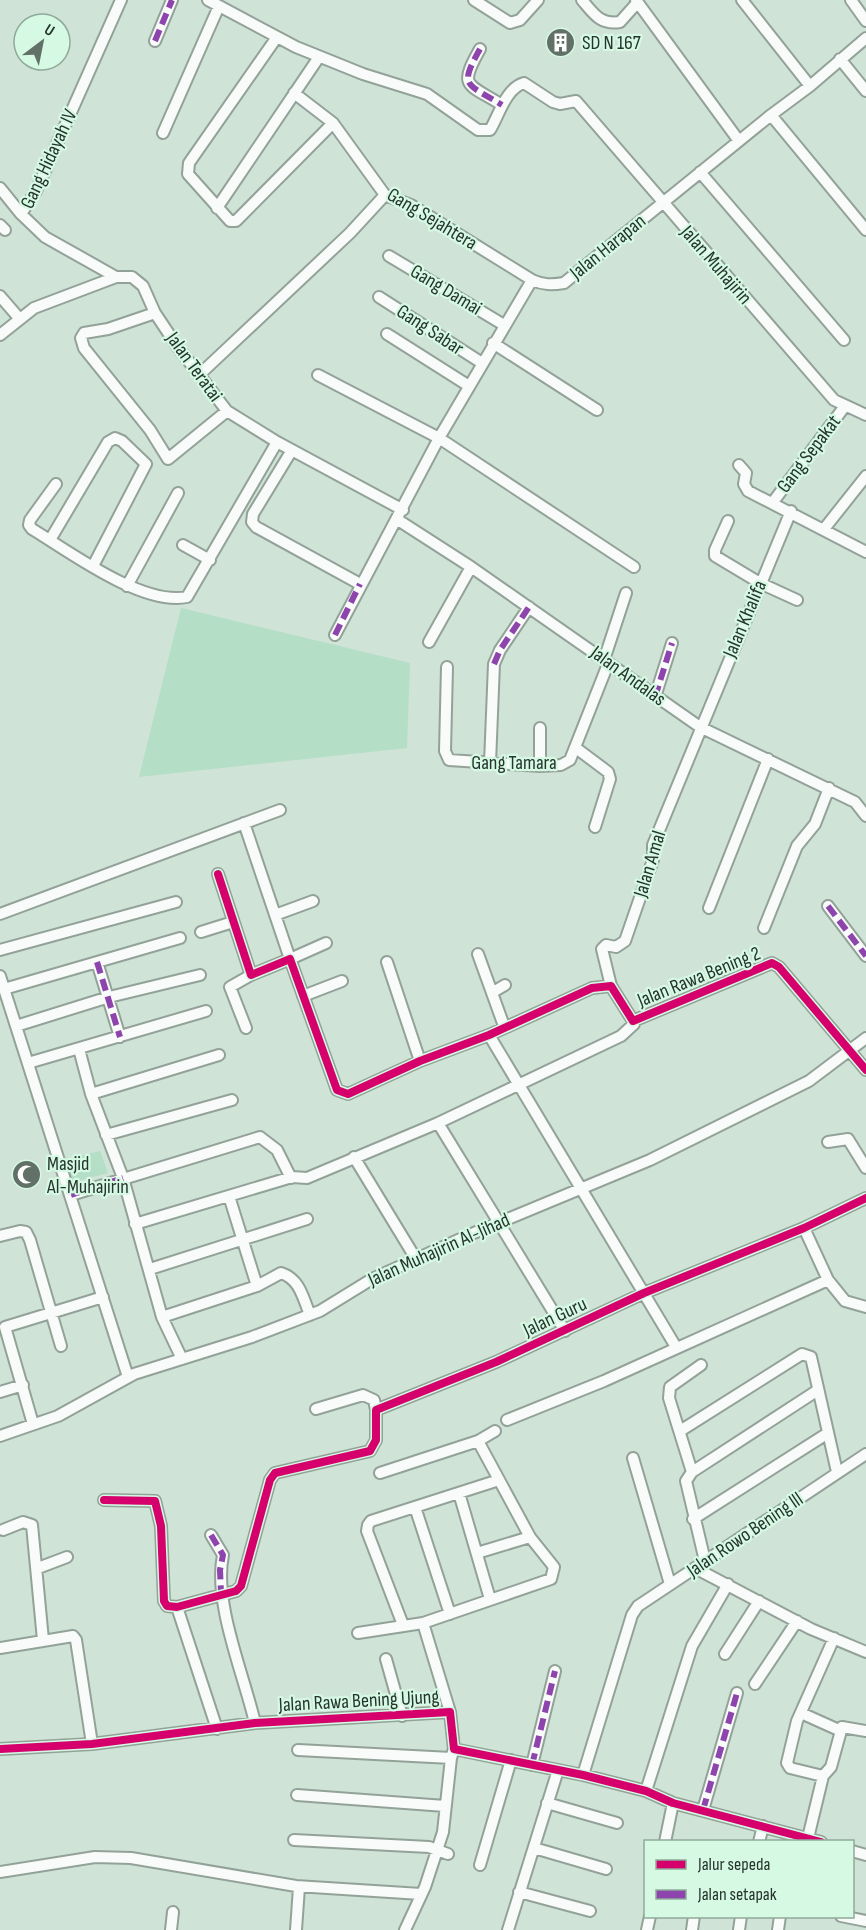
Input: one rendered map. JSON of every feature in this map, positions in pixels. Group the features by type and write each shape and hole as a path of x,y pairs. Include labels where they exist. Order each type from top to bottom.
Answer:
{"street":[{"name":"Gang Hidayah IV","path":"116,277 45,237 21,214 36,191 121,0"},
{"path":"155,41 172,0"},
{"path":"474,0 510,23 519,20 531,2"},
{"path":"582,0 598,20 610,24 620,22 637,1 739,141"},
{"path":"742,0 810,86"},
{"path":"851,0 866,21"},
{"path":"163,133 211,2 319,57 363,74 427,94 478,130 490,130 502,105 470,85 466,73 480,49"},
{"path":"277,37 187,168 188,174 230,221 243,217 333,123"},
{"name":"Jalan Harapan","path":"532,280 541,284 564,283 810,86 866,38"},
{"path":"217,208 319,57"},
{"path":"840,59 866,91"},
{"name":"Jalan Muhajirin","path":"502,105 518,85 525,83 553,102 560,104 576,102 821,386 834,400 866,415"},
{"name":"Gang Sejahtera","path":"294,93 333,123 385,195 411,205 532,280"},
{"path":"771,115 866,230"},
{"path":"700,172 844,340"},
{"path":"0,188 21,214"},
{"path":"199,375 350,233 385,195"},
{"name":"Gang Damai","path":"389,256 504,325"},
{"path":"0,335 34,308 116,277"},
{"name":"Jalan Teratai","path":"116,277 132,277 142,286 155,313 226,411 400,515"},
{"path":"335,635 439,438 532,280"},
{"path":"0,296 20,318"},
{"name":"Gang Sabar","path":"379,297 482,363"},
{"path":"155,313 108,329 84,333 81,338 84,348 150,430 168,459 226,411"},
{"path":"387,334 469,386"},
{"path":"493,344 597,410"},
{"path":"318,375 439,438 634,567"},
{"name":"Gang Sepakat","path":"773,502 845,405"},
{"path":"50,540 108,442 115,438 122,441 146,464 93,566"},
{"path":"56,484 30,520 29,525 127,586 175,600 187,597 277,442"},
{"path":"292,450 253,514 252,522 256,527 360,584"},
{"path":"739,465 746,473 745,488 866,552"},
{"path":"824,529 866,476"},
{"path":"127,586 178,494"},
{"name":"Jalan Khalifa","path":"700,727 790,511"},
{"name":"Jalan Andalas","path":"400,515 700,727 829,788 855,802 866,816"},
{"path":"728,520 715,550 716,556 760,583 797,600"},
{"path":"183,545 210,560"},
{"path":"429,642 471,567"},
{"name":"Gang Tamara","path":"447,667 446,756 455,762 540,766 566,764 576,748 606,662 626,593"},
{"path":"490,763 494,664 500,650 529,607"},
{"path":"655,697 672,643"},
{"name":"Jalan Amal","path":"611,986 602,949 606,945 616,947 625,941 652,860 653,845 700,727"},
{"path":"540,728 540,766"},
{"path":"576,748 604,767 610,779 595,827"},
{"path":"709,908 768,759"},
{"path":"764,928 797,846 814,824 829,788"},
{"path":"0,914 280,810"},
{"path":"244,823 303,996 342,981"},
{"path":"218,874 251,975"},
{"path":"275,915 313,901"},
{"path":"0,950 176,902"},
{"path":"828,906 866,956"},
{"path":"201,932 233,922"},
{"path":"4,989 180,938"},
{"path":"246,1028 230,987 251,975 326,943"},
{"path":"478,954 504,1026"},
{"path":"97,962 120,1037"},
{"path":"387,962 420,1061"},
{"name":"Jalan Rawa Bening 2","path":"303,996 337,1090 348,1094 420,1061 489,1035 504,1026 591,988 611,986 633,1021 772,963 779,967 866,1070"},
{"path":"16,1026 109,997 200,975"},
{"path":"0,976 128,1377"},
{"path":"493,992 506,986"},
{"path":"28,1063 206,1011"},
{"path":"135,1224 291,1178 307,1178 438,1123 621,1036 634,1024 633,1021"},
{"path":"489,1035 583,1188 676,1347"},
{"name":"Jalan Muhajirin Al-Jihad","path":"0,1436 58,1416 128,1377 310,1315 372,1279 500,1222 650,1160 809,1081 866,1038"},
{"path":"79,1049 91,1094 123,1178 162,1317 182,1359"},
{"path":"91,1094 219,1055"},
{"path":"106,1135 232,1100"},
{"path":"438,1123 565,1331"},
{"path":"71,1194 260,1137 276,1150 291,1178"},
{"path":"828,1142 848,1139 866,1168"},
{"path":"354,1157 416,1259"},
{"path":"229,1196 241,1241 257,1286"},
{"name":"Jalan Guru","path":"376,1410 496,1362 644,1293 864,1202"},
{"path":"150,1269 307,1219"},
{"path":"804,1228 828,1280 845,1301 866,1307"},
{"path":"0,1236 20,1231 26,1232 61,1346"},
{"path":"162,1317 257,1286 281,1273 292,1276 310,1315"},
{"path":"507,1420 604,1381 828,1280"},
{"path":"33,1424 23,1385 4,1330 50,1311 103,1297"},
{"path":"680,1431 802,1354 811,1357 837,1472"},
{"path":"692,1472 669,1392 670,1387 701,1365"},
{"path":"0,1392 23,1385"},
{"path":"705,1561 693,1520 686,1480 692,1472 818,1390"},
{"path":"104,1500 155,1501 160,1526 164,1601 167,1606 177,1607 221,1593 236,1591 241,1586 270,1480 275,1473 370,1451 376,1440 374,1400 363,1395 315,1409"},
{"path":"380,1473 478,1442 495,1431"},
{"path":"693,1520 828,1433"},
{"path":"358,1633 423,1623 551,1579 554,1567 531,1537 478,1442"},
{"name":"Jalan Rowo Bening lll","path":"583,1775 638,1606 866,1454"},
{"path":"633,1458 670,1584"},
{"path":"403,1625 367,1531 368,1525 371,1521 499,1480"},
{"path":"459,1493 490,1599"},
{"path":"415,1507 450,1614"},
{"path":"3,1530 23,1522 32,1525 38,1568 43,1640"},
{"path":"211,1535 223,1555 220,1570 221,1593 255,1723"},
{"path":"477,1553 531,1537"},
{"path":"38,1568 67,1557"},
{"path":"695,1568 797,1621 866,1652"},
{"path":"646,1791 692,1646 728,1584"},
{"path":"725,1654 759,1601"},
{"path":"177,1607 217,1729"},
{"path":"755,1684 797,1621"},
{"path":"423,1623 450,1712"},
{"path":"0,1648 70,1635 76,1640 92,1744"},
{"path":"823,1776 790,1768 787,1763 801,1713 834,1638"},
{"path":"386,1659 402,1716"},
{"path":"531,1765 555,1671"},
{"path":"702,1810 737,1693"},
{"name":"Jalan Rawa Bening Ujung","path":"0,1749 92,1744 255,1723 450,1712 452,1753 445,1806 443,1851 405,1930"},
{"path":"801,1713 841,1731"},
{"path":"808,1838 823,1776 831,1767 842,1727 849,1726 866,1731"},
{"path":"298,1750 452,1753 511,1760 646,1791 673,1803 814,1840"},
{"path":"480,1865 511,1760"},
{"path":"508,1930 558,1770"},
{"path":"297,1796 445,1806"},
{"path":"548,1803 617,1823"},
{"path":"665,1840 673,1803"},
{"path":"760,1840 763,1826"},
{"path":"294,1840 443,1851"},
{"path":"534,1848 606,1869"},
{"path":"0,1872 95,1857 131,1858 299,1887 421,1894"},
{"path":"296,1930 299,1887"},
{"path":"519,1892 590,1911"},
{"path":"171,1930 173,1912"},
{"path":"847,1918 866,1921"}],"green space":[{"path":"181,608 410,663 407,748 139,777"},
{"path":"100,1151 108,1173 70,1183 62,1160"}],"marked path":[{"path":"155,41 172,0"},
{"path":"480,49 468,78 474,88 502,105"},
{"path":"335,635 360,584"},
{"path":"494,664 500,650 529,607"},
{"path":"655,697 672,643"},
{"path":"828,906 866,956"},
{"path":"97,962 120,1037"},
{"path":"71,1195 123,1178"},
{"path":"211,1535 223,1555 220,1570 221,1593"},
{"path":"532,1765 555,1671"},
{"path":"703,1810 737,1693"}],"cycle path":[{"path":"218,874 251,975 290,959 337,1090 348,1094 420,1061 489,1035 592,988 611,986 633,1021 772,963 779,967 866,1070"},
{"path":"104,1500 155,1501 161,1526 164,1601 167,1606 177,1607 236,1591 241,1586 270,1480 275,1473 370,1451 376,1440 376,1410 496,1362 644,1293 804,1228 866,1198"},
{"path":"0,1749 92,1744 255,1723 450,1712 454,1749 583,1775 646,1791 673,1803 813,1840"}],"place":[{"name":"SD N 167","path":"561,43"},
{"name":"Masjid Al-Muhajirin","path":"26,1175"}]}
